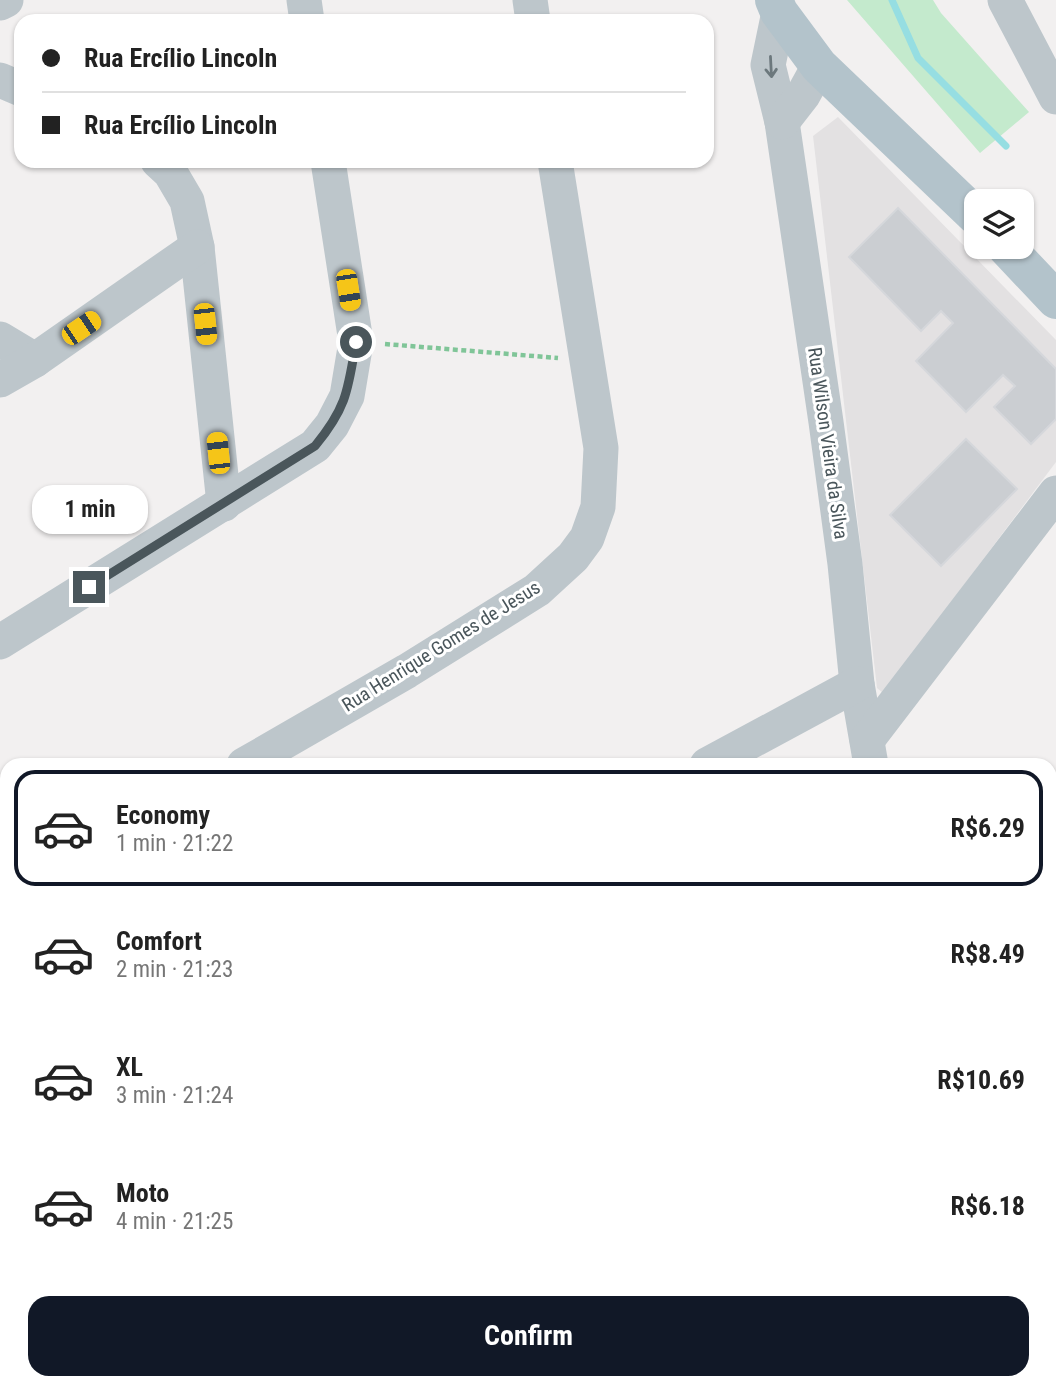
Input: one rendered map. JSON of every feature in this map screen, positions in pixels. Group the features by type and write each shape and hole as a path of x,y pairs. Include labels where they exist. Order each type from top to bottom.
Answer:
{"main road":[{"path":"776,6 819,66 964,203"},
{"path":"1034,246 1056,258"},
{"path":"1017,259 1056,300"}],"street":[{"path":"0,4 6,0"},
{"path":"1005,0 1056,97"},
{"name":"Rua Wilson Vieira da Silva","path":"776,6 768,65 782,122 837,507 857,684 869,752"},
{"path":"782,122 803,95 819,66"},
{"path":"166,168 187,201 197,247 224,504"},
{"path":"0,642 315,446 332,425 347,396 356,342 329,168"},
{"name":"Rua Henrique Gomes de Jesus","path":"256,758 407,671 537,590 573,557 587,538 597,507 600,448 556,168"},
{"path":"0,380 36,360 197,247"},
{"path":"0,339 36,360"},
{"path":"869,752 1056,493"},
{"path":"720,758 857,684"}],"path":[{"path":"356,342 585,360"}],"shaded area":[{"path":"838,117 964,246 964,259 977,259 1056,340 1056,462 883,693 877,688 813,136"}],"green space":[{"path":"847,0 933,0 941,13 1029,112 980,153"}],"building":[{"path":"898,208 1056,369 1056,419 1031,444 994,407 1015,386 1003,375 966,412 916,361 953,323 941,311 921,331 849,257"},
{"path":"966,439 1017,489 941,566 890,515"}],"waterway":[{"path":"892,0 918,58 1006,146"}],"route":[{"path":"89,587 315,446 332,425 347,396 356,342"}]}
